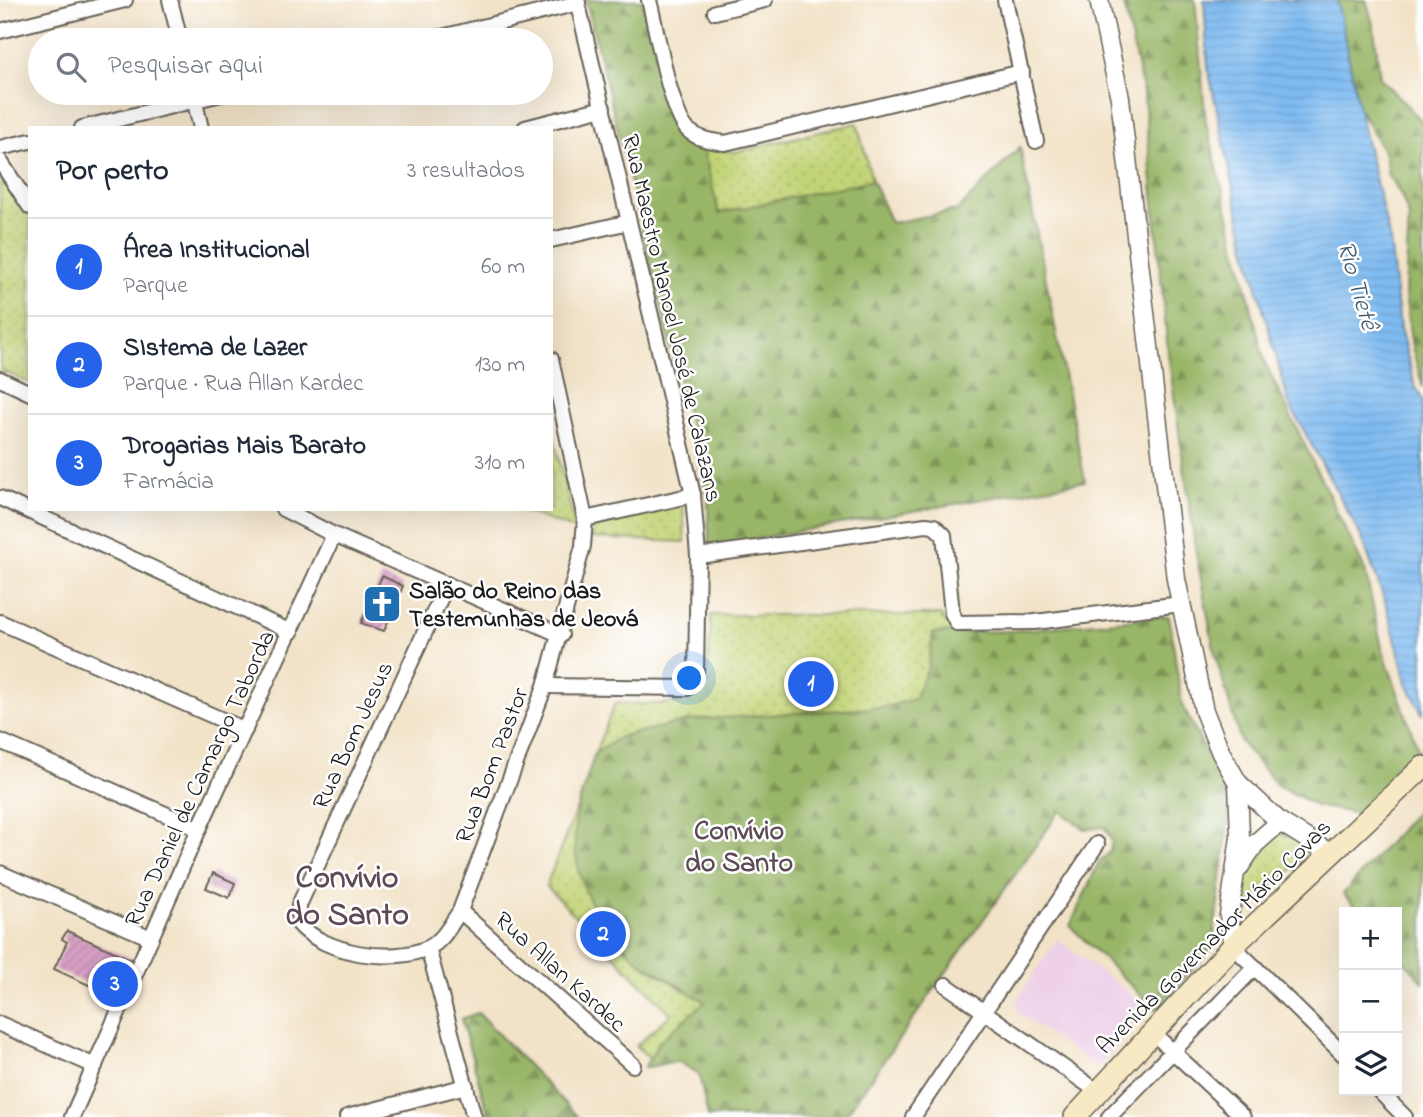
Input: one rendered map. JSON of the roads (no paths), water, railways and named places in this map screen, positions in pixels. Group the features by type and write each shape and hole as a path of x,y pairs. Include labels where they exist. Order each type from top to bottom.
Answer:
{"main road":[{"name":"Avenida Governador Mário Covas","path":"1075,1117 1233,946 1330,853 1404,788 1423,767"}],"street":[{"path":"0,31 125,0"},
{"path":"170,0 177,28"},
{"path":"649,0 677,112 687,131 706,141 725,143 1021,72"},
{"path":"715,12 765,0"},
{"path":"1005,0 1036,141"},
{"path":"1099,0 1120,98 1181,604 1204,711 1220,753 1238,783 1280,822 1330,853"},
{"path":"476,28 578,1"},
{"name":"Rua Maestro Manoel José de Calazans","path":"545,686 687,688 696,673 698,556 693,495 578,1"},
{"path":"89,126 164,105"},
{"path":"195,105 200,126"},
{"path":"532,126 603,108"},
{"path":"0,148 28,141"},
{"path":"0,161 28,204"},
{"path":"553,240 629,222"},
{"name":"Rua Bom Pastor","path":"428,948 442,937 460,911 545,686 583,546 585,519 553,368"},
{"path":"0,379 28,392"},
{"path":"585,519 693,495"},
{"path":"0,498 28,511"},
{"path":"28,511 291,632"},
{"path":"290,511 334,535 561,635"},
{"path":"698,556 926,525 934,526 944,535 952,613 957,622 1035,622 1181,604"},
{"name":"Rua Daniel de Camargo Taborda","path":"72,1117 199,829 334,535"},
{"name":"Rua Bom Jesus","path":"428,948 394,953 348,952 305,932 299,925 299,905 447,584"},
{"path":"0,622 245,730"},
{"path":"0,741 199,829"},
{"path":"1238,783 1240,837 1229,915 1233,946 1339,1050"},
{"path":"1233,877 1255,844 1280,822"},
{"path":"916,1116 1097,844"},
{"path":"0,873 151,939"},
{"name":"Rua Allan Kardec","path":"460,911 633,1065"},
{"path":"428,948 474,1117"},
{"path":"1109,1117 1255,967"},
{"path":"946,985 1097,1091"},
{"path":"0,1024 94,1066"},
{"path":"1153,1033 1243,1117"},
{"path":"347,1117 466,1086"},
{"path":"1384,1096 1405,1117"}],"water":[{"name":"Rio Tietê","path":"1204,0 1337,0 1363,128 1390,240 1400,328 1415,386 1423,400 1423,715 1407,684 1387,607 1362,538 1289,403 1246,247 1208,68"}],"place":[{"name":"Salão do Reino das Testemunhas de Jeová","path":"382,604"},
{"name":"Área Institucional","path":"811,684"},
{"name":"SIstema de Lazer","path":"603,934"},
{"name":"Drogarias Mais Barato","path":"115,984"}],"district":[{"name":"Convívio do Santo","path":"739,845"},
{"name":"Convívio do Santo","path":"347,894"}]}
